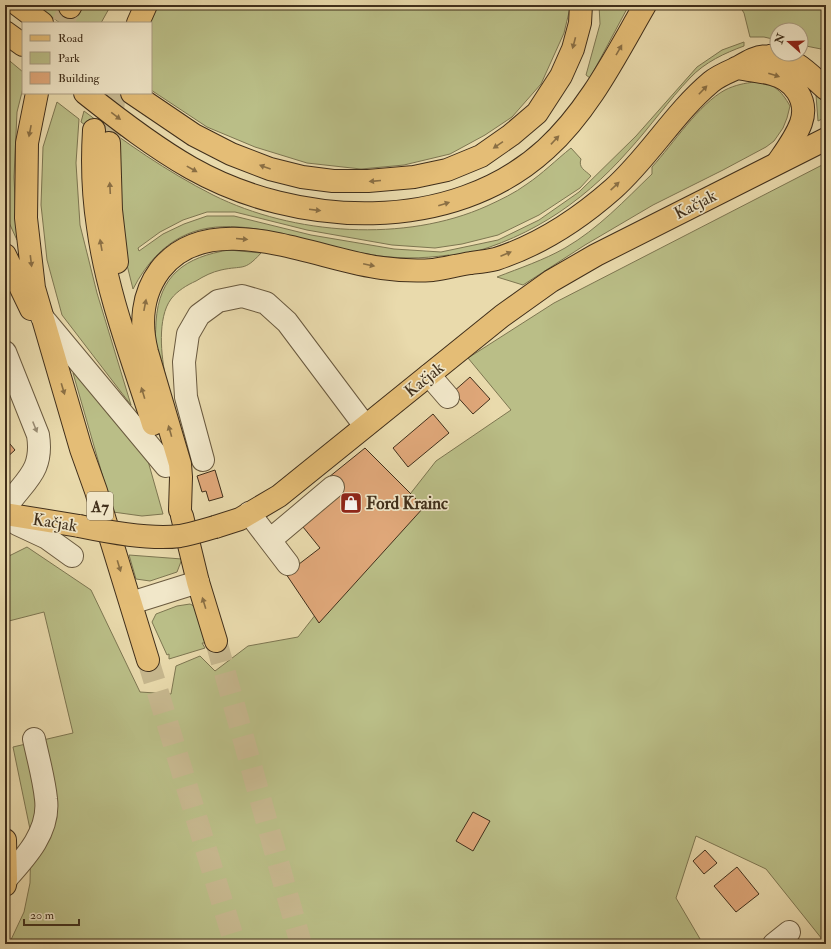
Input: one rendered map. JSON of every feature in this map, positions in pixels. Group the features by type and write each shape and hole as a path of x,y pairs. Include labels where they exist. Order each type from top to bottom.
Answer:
{"main road":[{"path":"18,5 41,22"},
{"path":"122,22 130,5"},
{"path":"138,22 146,5"},
{"path":"133,94 194,135 231,154 270,169 302,177 333,181 368,181 414,177 447,170 481,156 511,135 537,113 561,76 573,49 580,23 581,5"},
{"path":"86,94 159,148 192,169 230,187 270,200 310,210 355,214 394,213 434,207 475,195 511,176 546,150 573,121 599,84 645,5"},
{"path":"5,32 22,44"},
{"path":"180,510 180,464 147,352 143,325 144,310 151,284 162,268 174,256 184,249 211,240 232,238 244,239 381,268 432,270 495,259 538,241 587,210 613,189 634,168 685,108 711,82 753,58 768,56 779,57 799,65 826,89"},
{"path":"736,68 773,74 794,86 799,93 802,106 802,121 794,138 778,162"},
{"name":"A7","path":"37,94 27,143 26,218 34,288 81,449 96,491 148,660"},
{"path":"102,136 93,168 96,208 102,250 113,296 180,510 198,582 216,641"},
{"name":"Kačjak","path":"12,519 79,526 104,531 158,536 178,536 240,519 279,496 502,316 551,281 596,255 826,139"},
{"path":"5,255 52,352"},
{"path":"6,845 6,882"}],"lane":[{"path":"203,460 186,397 184,362 188,334 191,328 199,315 218,301 242,296 266,303 287,322 366,426"},
{"path":"42,316 166,466"},
{"path":"5,352 38,435 40,448 38,460 25,483 12,519 47,538 72,556"},
{"path":"429,375 448,397"},
{"path":"270,540 333,488"},
{"path":"249,513 288,564"},
{"path":"131,603 198,582"},
{"path":"6,882 26,858 37,841 45,818 46,800 34,739"}],"green space":[{"path":"36,5 63,5 78,16 84,5 111,5 102,22 59,22"},
{"path":"156,5 570,5 564,33 541,84 512,117 485,135 450,154 404,165 361,169 307,163 255,147 207,127 152,91 152,22 149,22"},
{"path":"599,5 629,5 590,78 586,75 600,24"},
{"path":"739,5 826,5 826,50 809,47 809,22 769,22 769,38 750,37 744,13"},
{"path":"744,42 744,46 716,59 696,72 610,170 570,205 525,232 501,243 450,258 449,255 408,258 377,256 269,231 238,227 208,228 181,237 155,257 133,289 124,253 118,150 81,122 84,111 147,156 213,195 244,208 278,219 313,226 349,229 385,229 421,226 455,218 487,206 518,190 538,176 571,148 581,159 581,167 591,176 580,188 539,215 498,235 462,244 435,248 392,245 307,230 235,212 207,212 183,220 160,232 138,248 139,251 163,234 184,224 207,216 234,216 311,235 394,249 441,252 498,240 539,220 579,192 636,136 697,67 722,50"},
{"path":"5,57 22,71 22,92 17,112 14,177 17,240 5,214"},
{"path":"755,82 767,84 776,88 790,106 783,128 774,141 766,147 723,170 653,205 585,245 523,285 497,277 532,264 557,252 589,232 611,214 652,174 652,167 696,114 715,96 740,84"},
{"path":"816,95 826,105 826,117 818,121"},
{"path":"57,102 79,119 76,163 80,225 97,293 131,405 62,315 47,260 41,205 43,147"},
{"path":"826,163 826,944 766,869 696,836 676,898 703,944 9,944 24,912 30,883 31,834 13,747 73,733 44,612 5,622 5,558 27,547 91,590 140,692 171,694 176,666 200,656 215,671 248,646 298,637 436,461 511,410 468,358 554,303"},
{"path":"229,250 261,253 251,263 243,267 214,272 189,284 176,293 171,299 164,316 161,338 166,379 156,353 155,345 158,306 162,292 169,280 187,263 213,253"},
{"path":"73,373 78,373 148,461 163,514 142,516 113,512"},
{"path":"129,555 182,559 177,572 150,581 136,579"},
{"path":"190,604 196,607 206,643 202,643 205,648 169,659 169,654 167,655 152,622 156,614 177,606"}],"building":[{"path":"470,377 490,399 473,414 453,392"},
{"path":"433,414 449,433 408,467 393,448"},
{"path":"5,438 15,450 5,459"},
{"path":"365,448 424,507 319,623 286,574 320,548 299,522 329,477"},
{"path":"215,470 223,497 209,501 206,491 202,492 197,476"},
{"path":"473,812 490,821 473,851 456,841"},
{"path":"705,850 717,863 704,874 693,861"},
{"path":"737,867 759,894 736,912 714,886"}],"tunnel":[{"path":"63,22 70,7"},
{"path":"109,143 115,94"},
{"path":"216,641 301,944"},
{"path":"148,660 235,944"}],"place":[{"name":"Ford Krainc","path":"351,503"}]}
